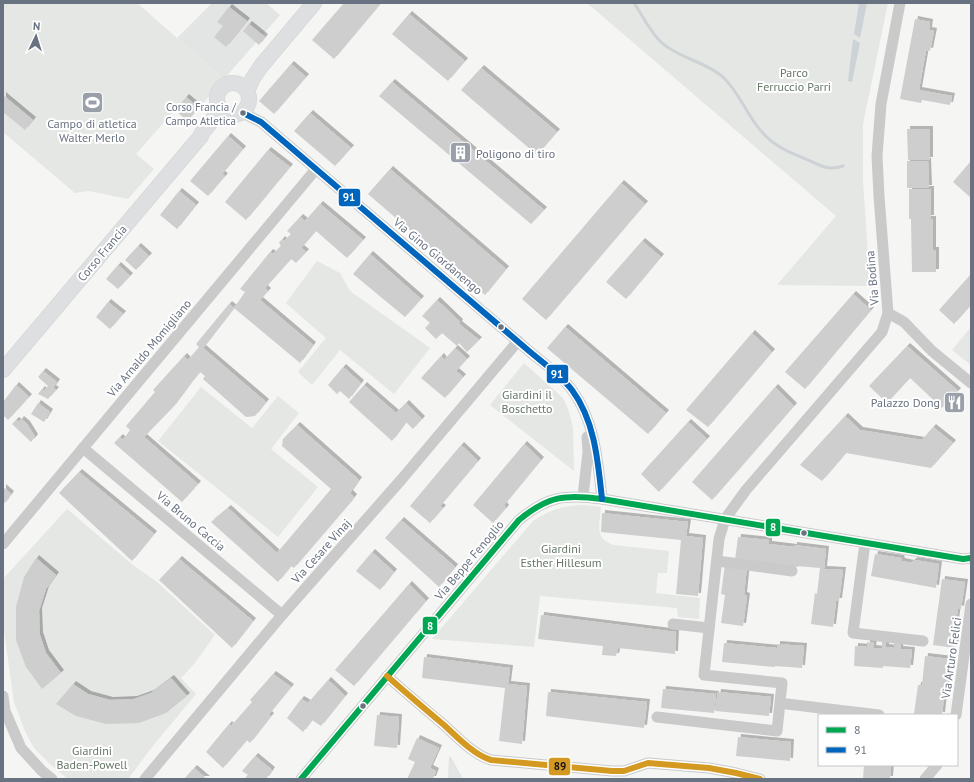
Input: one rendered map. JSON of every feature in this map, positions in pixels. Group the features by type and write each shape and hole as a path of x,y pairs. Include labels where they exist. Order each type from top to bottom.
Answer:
{"main road":[{"name":"Corso Francia","path":"3,370 201,136 214,118 237,102 249,75 262,65 314,3"}],"street":[{"name":"Via Bodina","path":"725,519 746,490 882,332 888,313 877,156 881,104 900,3"},
{"name":"Via Gino Giordanengo","path":"237,102 560,377 571,389 581,404 587,419 594,443 602,499"},
{"name":"Via Arnaldo Momigliano","path":"3,544 316,169"},
{"path":"888,313 904,322 932,351 971,383"},
{"name":"Via Cesare Vinaj","path":"145,779 282,615 401,480 518,341"},
{"name":"Via Gino Giordanengo","path":"584,496 588,452 587,419"},
{"name":"Via Bruno Caccia","path":"83,448 282,615"},
{"name":"Via Beppe Fenoglio","path":"301,779 519,520 531,511 556,498 567,496 584,496 963,559 971,558"},
{"path":"657,717 777,731 782,683 704,675 717,561 725,519"},
{"path":"865,543 853,633 923,641"},
{"path":"717,561 792,571"},
{"name":"Via Arturo Felici","path":"956,714 971,604"},
{"path":"673,624 709,628"},
{"path":"387,676 460,739 484,758 491,760 612,771 624,771 648,763 664,764 710,768 760,779"},
{"path":"3,696 5,712 21,748 42,771 52,779"},
{"path":"787,704 871,714"},
{"path":"925,779 936,766"}],"shaded area":[{"path":"212,3 266,3 280,15 224,79 177,38"},
{"path":"859,3 867,3 860,38 854,34"},
{"path":"853,39 860,43 852,82 848,81"},
{"path":"449,757 451,757 463,779 448,779"}],"green space":[{"name":"Campo di atletica Walter Merlo","path":"3,3 137,3 224,79 199,108 186,97 136,154 154,169 128,199 89,191 75,193 3,132"},
{"name":"Parco Ferruccio Parri","path":"587,3 888,3 863,124 863,180 870,286 777,285 836,216"},
{"path":"317,261 340,273 350,291 430,348 394,394 340,350 312,385 298,372 326,338 286,303"},
{"path":"971,327 971,365 952,350"},
{"name":"Giardini il Boschetto","path":"524,363 563,398 573,427 574,471 490,405"},
{"path":"201,387 252,428 278,396 299,413 271,449 318,487 278,537 158,441"},
{"name":"Giardini Esther Hillesum","path":"585,505 601,507 599,530 600,534 607,542 614,545 669,551 667,573 658,573 656,593 700,598 699,619 678,617 677,608 540,596 534,647 432,639 533,521 558,509 570,506"},
{"name":"Giardini Baden-Powell","path":"67,509 133,565 157,582 215,635 194,664 181,678 196,694 152,747 128,779 68,779 34,748 25,731 14,702 3,624 3,579"}],"building":[{"path":"344,3 381,3 334,59 312,40"},
{"path":"229,7 247,21 226,47 214,37 223,26 217,22"},
{"path":"409,14 465,61 448,81 392,34"},
{"path":"915,19 930,22 929,30 934,31 930,51 926,50 919,90 952,96 950,105 922,100 921,103 900,99"},
{"path":"249,24 265,37 259,45 243,31"},
{"path":"291,64 306,77 274,114 259,101"},
{"path":"481,68 557,132 537,155 461,90"},
{"name":"Poligono di tiro","path":"392,82 544,210 531,224 379,96"},
{"path":"3,95 33,120 25,130 3,112"},
{"path":"186,97 199,108 187,121 175,110"},
{"path":"310,113 351,148 335,166 294,131"},
{"path":"907,129 930,129 930,160 908,160"},
{"path":"228,136 243,149 222,174 225,176 208,196 190,181"},
{"path":"268,150 290,167 246,220 225,202"},
{"path":"907,161 928,161 929,188 907,188"},
{"path":"971,161 971,196 970,197 953,182"},
{"path":"390,169 506,269 485,295 368,194"},
{"path":"621,183 645,204 546,320 522,299"},
{"path":"909,189 931,189 931,218 909,219"},
{"path":"179,191 196,205 177,229 160,215"},
{"path":"320,204 363,240 347,258 316,231 301,248 306,252 296,263 291,259 265,288 268,291 260,300 313,345 300,363 234,308 245,292 240,289 270,252 273,254 281,246 279,243 282,239 284,241 291,234 287,231 300,217 305,221"},
{"path":"911,219 933,219 933,250 936,250 936,272 912,272"},
{"path":"642,241 661,257 626,299 606,282"},
{"path":"138,246 149,256 136,270 125,260"},
{"path":"370,254 421,299 405,317 353,274"},
{"path":"118,265 130,276 118,289 106,279"},
{"path":"971,274 971,305 954,324 939,310"},
{"path":"853,294 871,310 805,389 785,372"},
{"path":"437,300 460,322 459,324 479,340 467,352 459,343 457,346 442,333 436,339 425,328 430,323 422,316"},
{"path":"108,302 123,314 110,329 96,317"},
{"path":"229,304 234,308 203,348 266,402 255,416 246,417 203,379 205,376 200,372 173,407 144,437 198,484 182,502 114,443 120,437 123,440 130,430 126,426 155,392 153,390 184,356 188,360 199,347 196,344"},
{"path":"565,327 666,413 648,434 547,348"},
{"path":"752,333 772,352 708,427 686,410"},
{"path":"907,346 958,391 942,408 910,378 887,403 869,386"},
{"path":"455,348 467,359 456,371 463,377 445,398 421,378 441,356 444,360"},
{"path":"343,367 361,383 349,399 340,391 337,394 328,385"},
{"path":"43,371 57,382 53,388 56,390 48,399 38,394 42,389 44,391 48,386 38,377"},
{"path":"16,385 29,397 8,420 3,415 3,400 4,401"},
{"path":"364,385 396,413 406,403 422,419 413,429 406,422 392,441 349,402"},
{"path":"775,387 794,406 712,500 692,482"},
{"path":"38,403 50,412 44,422 31,414"},
{"path":"845,416 860,430 922,440 933,427 953,443 931,468 846,453 822,481 800,465"},
{"path":"21,419 27,424 35,437 31,442 12,424 16,420 19,422"},
{"path":"688,422 707,439 659,492 641,474"},
{"path":"297,425 359,480 350,493 354,497 349,504 294,568 291,566 278,582 211,522 228,508 277,553 331,489 282,446 283,439"},
{"path":"524,444 541,460 504,505 506,508 493,523 473,505"},
{"path":"461,445 478,461 440,506 443,508 430,523 410,506"},
{"path":"79,472 154,534 132,561 59,493"},
{"path":"3,487 11,494 3,505"},
{"path":"602,513 688,522 686,536 703,538 698,596 676,594 681,540 601,532"},
{"path":"401,520 455,567 439,587 385,538"},
{"path":"738,537 769,540 769,544 826,549 824,569 843,570 839,601 836,601 833,627 811,624 820,568 796,566 795,570 735,560"},
{"path":"372,552 394,572 380,590 356,571"},
{"path":"875,554 901,558 902,561 911,563 915,560 939,564 936,588 871,576"},
{"path":"36,558 56,575 46,589 39,611 40,635 46,653 61,673 42,689 26,667 16,640 16,607 24,577"},
{"path":"179,559 253,621 232,648 159,580"},
{"path":"725,564 747,566 744,595 747,596 743,626 721,623 725,595 721,594"},
{"path":"942,579 965,582 961,609 958,608 956,621 959,621 955,648 933,645"},
{"path":"409,584 426,601 354,686 335,670"},
{"path":"541,615 676,632 675,654 618,648 616,656 602,655 603,646 538,639"},
{"path":"867,642 874,643 873,648 882,649 882,642 886,642 886,647 894,648 894,643 901,643 900,649 912,650 910,668 854,666 855,646 867,647"},
{"path":"724,643 777,648 777,644 804,646 802,668 722,662"},
{"path":"925,656 950,659 942,714 914,714 918,685 922,685"},
{"path":"424,657 510,668 508,684 527,686 522,744 499,741 505,688 422,678"},
{"path":"273,674 291,687 269,714 271,716 250,743 247,740 223,768 206,752 229,724 231,726 252,702 250,700"},
{"path":"171,678 187,696 166,713 139,723 106,724 76,716 56,704 73,684 88,694 110,700 134,699 151,693"},
{"path":"328,680 345,696 321,726 312,720 303,732 287,718 301,699 308,703"},
{"path":"663,689 716,694 714,713 661,708"},
{"path":"548,692 647,702 644,728 546,716"},
{"path":"718,692 771,697 769,716 715,711"},
{"path":"377,715 399,717 397,748 374,746"},
{"path":"738,737 791,742 790,761 736,756"},
{"path":"417,738 439,748 430,768 436,771 433,779 407,779 415,762 408,759"},
{"path":"255,756 272,770 266,779 244,779 248,775 242,771"},
{"path":"864,766 891,766 890,779 863,779"},
{"path":"194,768 207,779 184,779"}],"waterway":[{"path":"634,3 650,29 662,43 677,53 708,67 729,83 757,126 772,142 821,166 829,168 843,166"}],"transit line":[{"name":"91","path":"243,113 261,122 563,379 580,402 591,428 597,456 602,499"},
{"name":"8","path":"301,779 519,520 529,512 548,501 567,497 589,497 963,559 971,558"},
{"name":"89","path":"387,676 466,745 478,754 491,760 612,771 624,771 648,763 709,768 760,779"}],"place":[{"name":"Campo di atletica Walter Merlo","path":"92,102"},
{"name":"Corso Francia / Campo Atletica","path":"243,113"},
{"name":"Poligono di tiro","path":"461,153"},
{"name":"Palazzo Dong","path":"955,402"}]}
